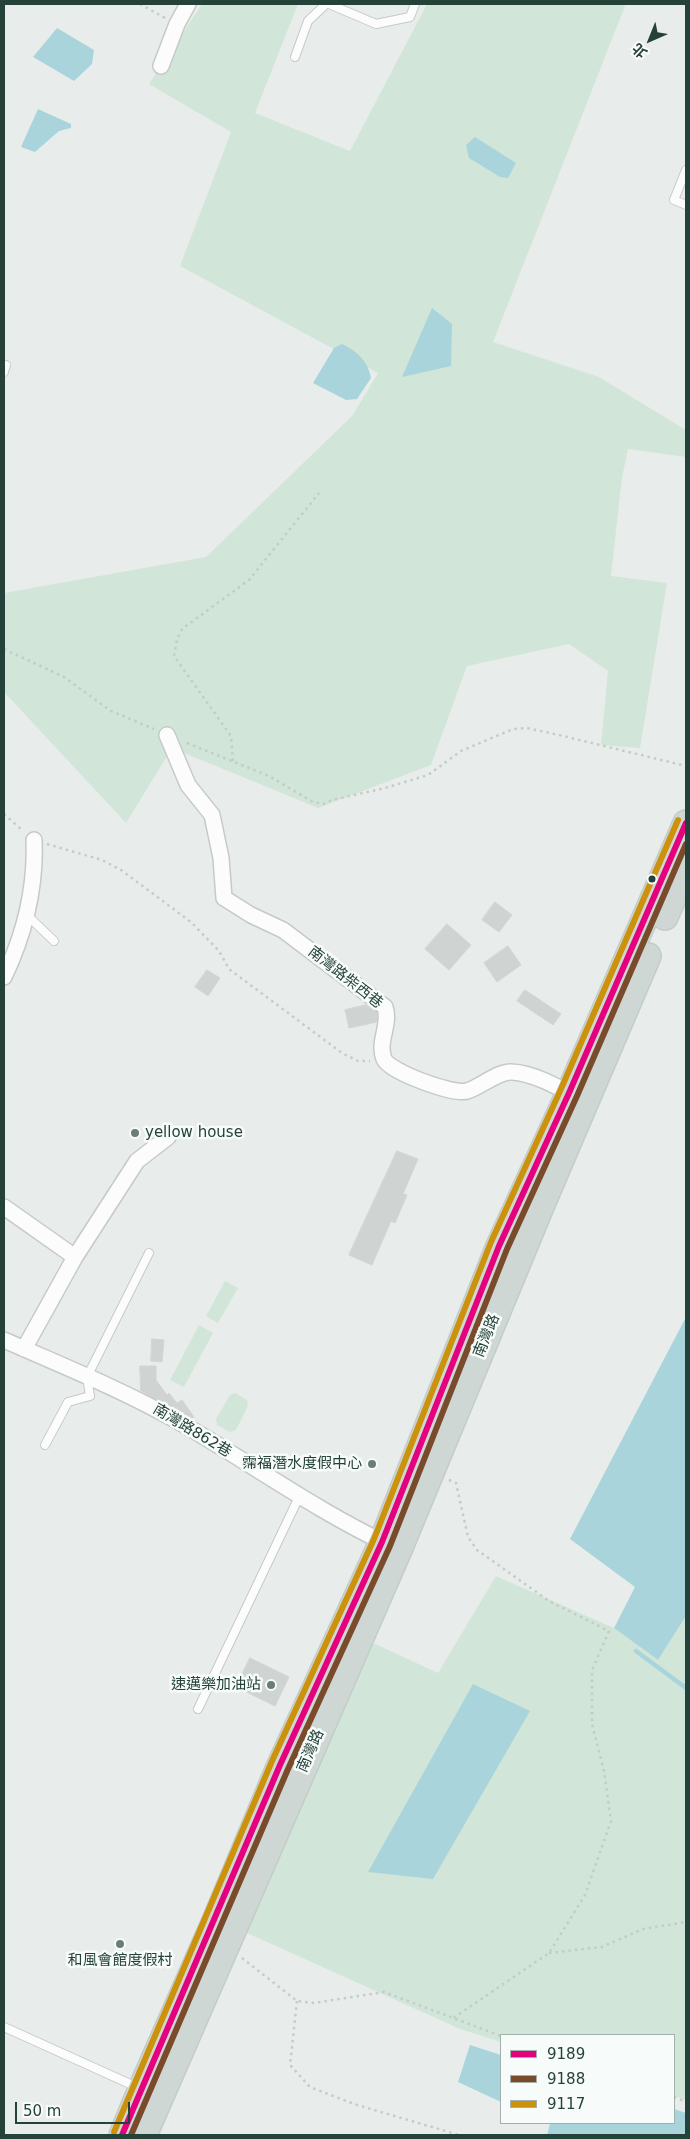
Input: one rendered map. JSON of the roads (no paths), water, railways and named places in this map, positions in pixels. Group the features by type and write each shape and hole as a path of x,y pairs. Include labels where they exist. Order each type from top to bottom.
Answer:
{"main road":[{"name":"南灣路","path":"144,2135 225,1931 280,1765 391,1546 431,1473 686,823"},
{"name":"南灣路","path":"391,1546 499,1246 577,1098 678,896 686,868"},
{"name":"南灣路","path":"122,2135 140,2089 225,1931"}],"street":[{"path":"161,66 177,24 188,4"},
{"name":"南灣路柴西巷","path":"167,734 188,785 212,815 221,858 224,898 251,915 283,930 385,1007 388,1017 381,1046 385,1061 396,1070 449,1091 466,1092 509,1071 523,1073 577,1098"},
{"path":"4,977 16,953 28,916 36,871 34,840"},
{"path":"24,1349 75,1256 137,1161 168,1136"},
{"path":"4,1207 75,1256"},
{"name":"南灣路862巷","path":"4,1340 136,1399 180,1423 299,1497 391,1546"}],"lane":[{"path":"295,56 308,21 328,4 376,24 410,17 415,4"},
{"path":"686,170 674,200 686,205"},
{"path":"28,916 54,942"},
{"path":"45,1445 68,1402 90,1396 87,1377 150,1253"},
{"path":"198,1709 299,1497"},
{"path":"4,2028 140,2089"}],"water":[{"path":"57,28 94,50 92,64 74,81 33,57"},
{"path":"38,109 71,124 71,128 59,131 35,152 21,147"},
{"path":"475,137 516,163 508,178 500,177 469,158 466,145"},
{"path":"432,308 452,324 451,366 402,377"},
{"path":"342,344 353,350 365,362 370,372 371,378 357,399 346,400 313,383 334,348"},
{"path":"686,1317 686,1616 658,1660 614,1628 635,1587 570,1539"},
{"path":"473,1684 530,1711 433,1879 368,1872"},
{"path":"470,2045 500,2055 500,2102 458,2082"},
{"path":"675,2109 686,2113 686,2135 547,2135 550,2124 675,2124"}],"waterway":[{"path":"636,1651 686,1688"}],"place":[{"name":"yellow house","path":"135,1133"},
{"name":"霈福潛水度假中心","path":"372,1464"},
{"name":"速邁樂加油站","path":"271,1685"},
{"name":"和風會館度假村","path":"120,1944"}]}
